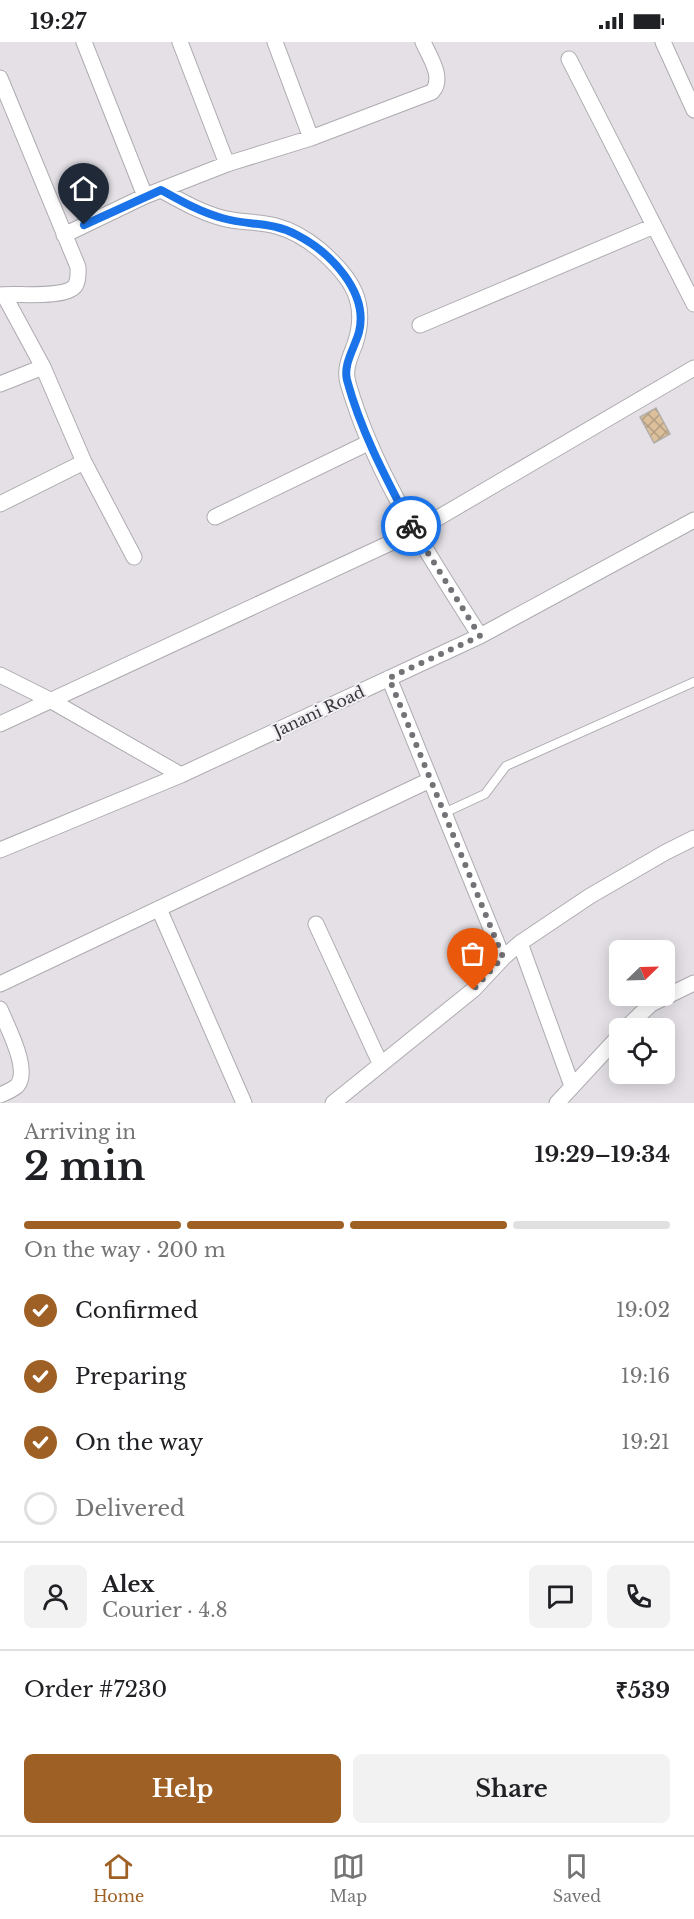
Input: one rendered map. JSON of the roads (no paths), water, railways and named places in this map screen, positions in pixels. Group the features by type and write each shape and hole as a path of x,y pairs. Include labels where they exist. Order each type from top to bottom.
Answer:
{"street":[{"path":"84,42 145,196"},
{"path":"180,42 227,164"},
{"path":"275,42 311,138"},
{"path":"64,235 145,196 227,164 311,138 432,92 438,79 423,42"},
{"path":"663,42 694,110"},
{"path":"569,59 694,304"},
{"path":"0,78 78,267 79,276 75,286 58,293 2,295 43,367 84,462 134,557"},
{"path":"161,190 197,210 225,219 276,226 298,236 319,249 347,278 358,299 361,316 359,331 346,374 368,443 414,532 480,636"},
{"path":"420,325 654,226"},
{"path":"0,384 43,367"},
{"path":"0,724 414,532 694,368"},
{"path":"215,517 368,443"},
{"path":"0,504 84,462"},
{"name":"Janani Road","path":"0,850 181,775 480,636 694,520"},
{"path":"0,675 51,700 181,775"},
{"path":"389,678 503,957"},
{"path":"0,984 430,780"},
{"path":"333,1103 473,990 503,957 520,943 590,896 694,838"},
{"path":"159,909 244,1103"},
{"path":"316,924 380,1063"},
{"path":"520,943 572,1086"},
{"path":"636,1018 651,1004 694,982"},
{"path":"0,1010 20,1059 22,1075 17,1085 0,1095"},
{"path":"557,1103 609,1047"}],"lane":[{"path":"444,813 485,794 506,766 694,681"}]}
